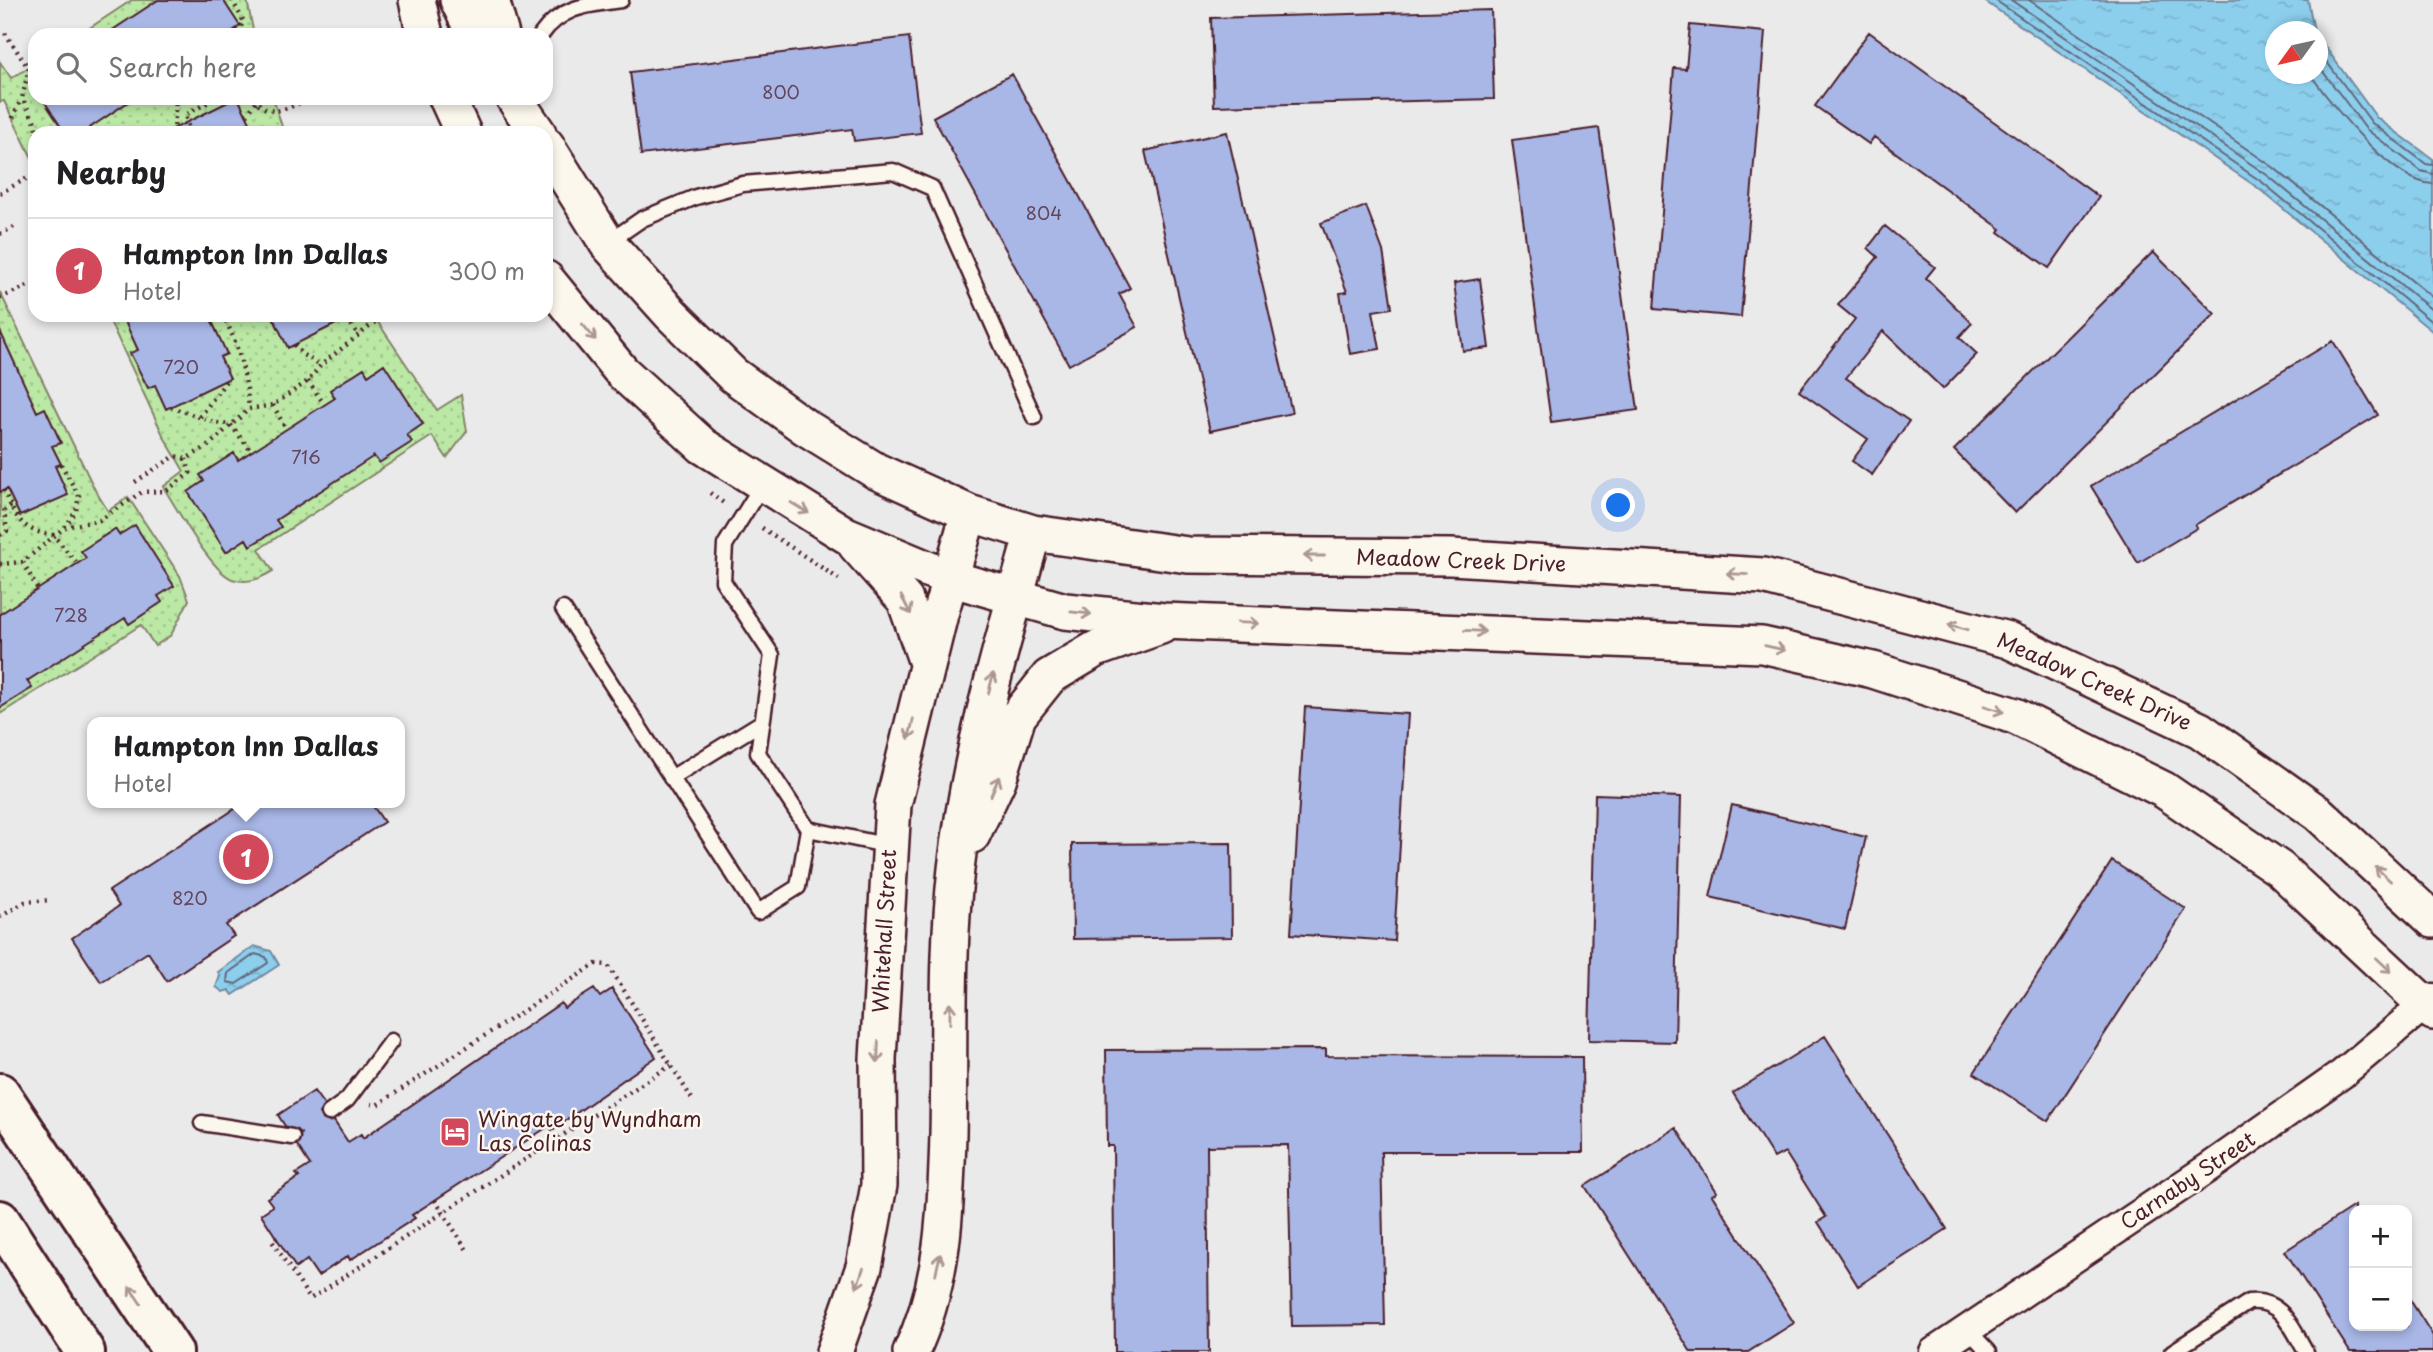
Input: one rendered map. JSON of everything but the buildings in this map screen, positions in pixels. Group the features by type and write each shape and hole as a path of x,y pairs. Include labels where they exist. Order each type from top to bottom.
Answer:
{"main road":[{"path":"0,1093 173,1352"},
{"path":"0,1220 85,1352"}],"street":[{"path":"417,0 423,28"},
{"path":"458,0 472,28"},
{"path":"491,0 499,28"},
{"path":"450,105 460,126"},
{"path":"519,105 534,126"},
{"path":"528,105 536,126"},
{"name":"Meadow Creek Drive","path":"553,156 607,243 671,314 733,375 805,427 876,471 969,513 1033,533 1188,555 1451,557 1763,576 2008,640 2200,730 2319,814 2433,920"},
{"path":"553,288 622,372 703,446 846,535 949,578 1014,599 1065,611 1179,621 1762,645 1873,670 2015,716 2164,790 2280,869 2431,1005"},
{"name":"Whitehall Street","path":"834,1352 864,1267 879,1185 878,1059 893,805 949,578 969,513"},
{"path":"911,1352 922,1328 945,1232 951,943 956,870 971,769 1033,533"},
{"path":"846,535 877,565 905,600 927,663"},
{"path":"956,870 998,780 1018,716 1049,677 1107,644 1179,621"},
{"name":"Carnaby Street","path":"1934,1352 1969,1331 2342,1074 2431,1005"}],"lane":[{"path":"546,28 572,7 621,0"},
{"path":"607,243 642,219 696,197 743,184 893,171 932,188 1034,417"},
{"path":"563,609 758,912 798,887 808,829 758,753 772,655 723,581 725,545 762,485"},
{"path":"671,778 762,722"},
{"path":"808,829 890,846"},
{"path":"329,1113 347,1100 391,1041"},
{"path":"202,1122 292,1137"},
{"path":"2172,1352 2249,1302 2262,1300 2275,1306 2306,1352"},
{"path":"55,1304 72,1352"},
{"path":"1969,1331 1989,1352"}],"path":[{"path":"232,0 244,22 239,28"},
{"path":"5,33 28,68"},
{"path":"13,118 22,98 28,73"},
{"path":"22,98 34,126"},
{"path":"174,126 176,105"},
{"path":"188,126 185,115 203,105"},
{"path":"247,115 252,105"},
{"path":"260,105 266,111 277,112 294,105"},
{"path":"0,193 28,178"},
{"path":"0,234 14,227"},
{"path":"0,298 28,286"},
{"path":"227,322 235,337 246,374 249,409"},
{"path":"349,322 358,334"},
{"path":"135,482 176,456 186,459 208,446 249,409 273,405 308,381 321,365 374,322"},
{"path":"294,345 303,355 321,365"},
{"path":"200,417 226,380"},
{"path":"308,381 324,404"},
{"path":"273,405 286,429"},
{"path":"171,407 230,424 251,452"},
{"path":"65,527 100,520 142,492 166,491 190,473 186,459"},
{"path":"0,564 23,562 65,527 76,511 79,496 61,464"},
{"path":"4,490 24,527 36,533 53,535 78,564"},
{"path":"0,536 8,531 4,512 11,506"},
{"path":"23,562 38,590"},
{"path":"0,917 24,902 50,900"},
{"path":"347,1100 377,1105 596,964 608,965 694,1102"},
{"path":"277,1238 272,1241 310,1299 671,1065"},
{"path":"435,1200 467,1251"}],"green space":[{"path":"132,0 247,0 253,28 90,28"},
{"path":"0,62 11,78 28,68 28,105 275,105 282,126 28,126 28,150 4,101 0,102"},
{"path":"0,292 95,490 108,511 128,497 180,576 189,600 171,635 155,646 141,625 0,714"},
{"path":"110,322 378,322 437,410 461,395 467,431 447,458 432,436 259,549 273,571 254,580 243,581 232,579 214,564 163,487 184,471 164,437"}],"water":[{"path":"1983,0 2308,0 2312,21 2265,21 2265,84 2328,84 2328,51 2377,118 2433,159 2433,332 2258,188"},
{"path":"254,946 271,951 279,965 233,995 229,990 223,992 216,987 220,976 218,972"}],"place":[{"name":"Hampton Inn Dallas","path":"246,857"},
{"name":"Wingate by Wyndham Las Colinas","path":"455,1132"}]}
